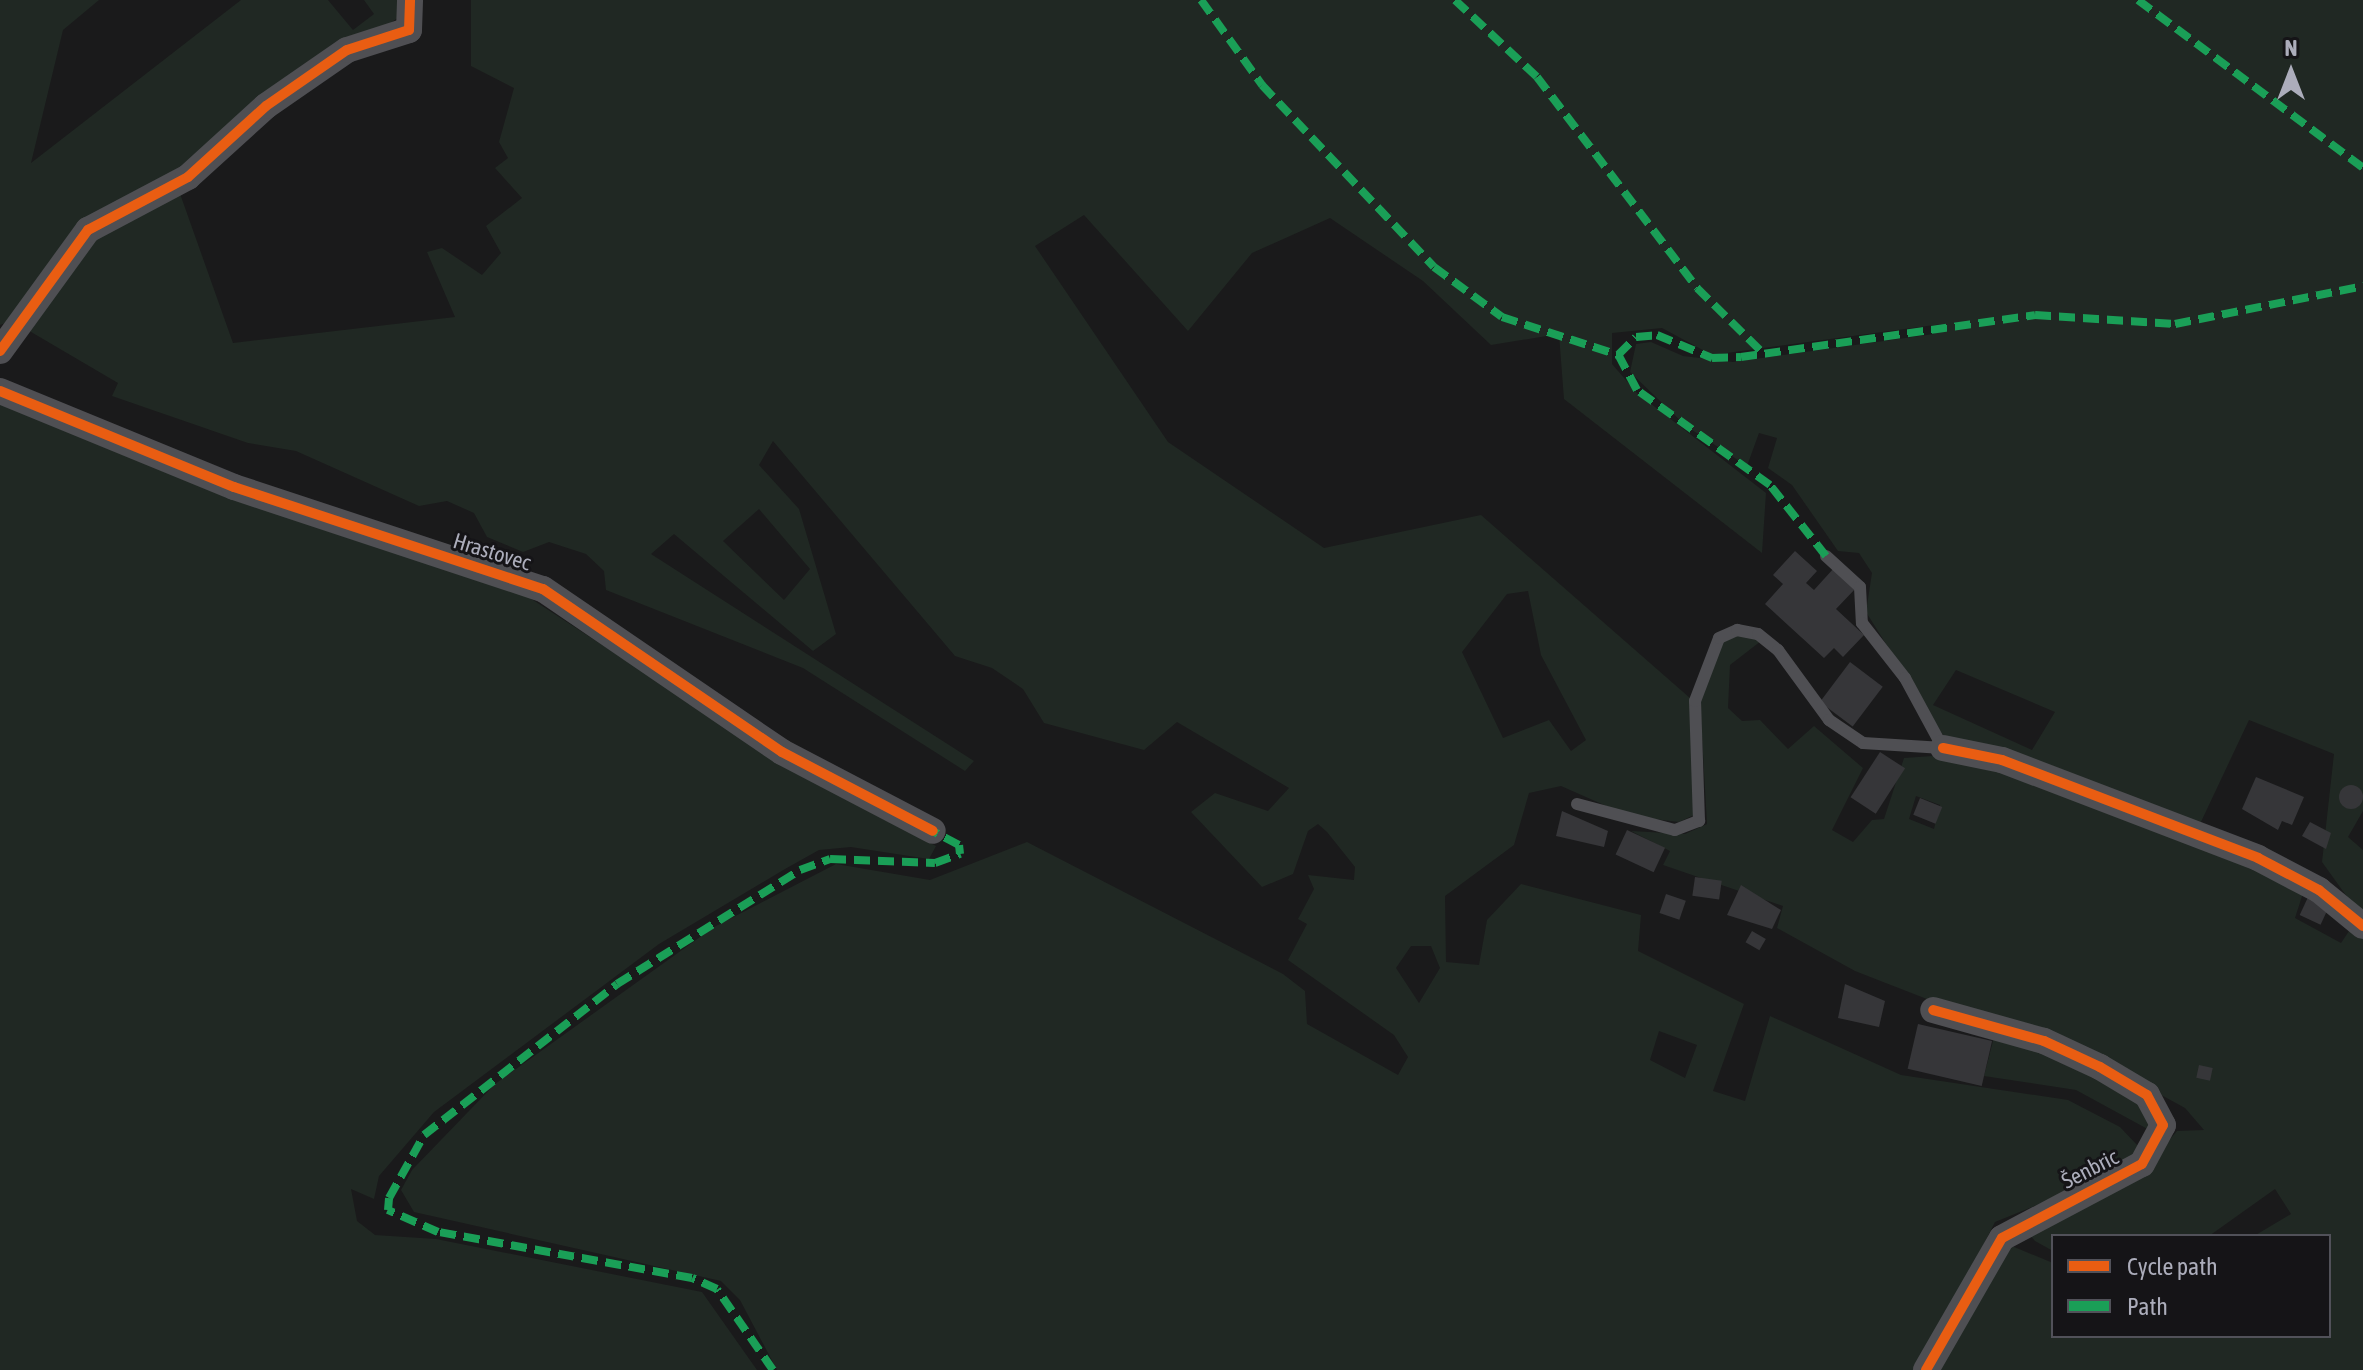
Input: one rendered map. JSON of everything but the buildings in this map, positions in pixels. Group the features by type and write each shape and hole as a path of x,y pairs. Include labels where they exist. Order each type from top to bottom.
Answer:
{"street":[{"path":"0,351 88,230 188,177 266,106 347,50 409,30 410,0"},
{"name":"Hrastovec","path":"0,391 234,487 543,589 782,752 933,831"},
{"path":"1943,748 2002,760 2258,858 2319,890 2363,926"},
{"name":"Šenbric","path":"1926,1370 2002,1238 2142,1164 2163,1125 2147,1095 2100,1067 2044,1041 1933,1010"}],"lane":[{"path":"1826,556 1860,587 1862,623 1905,678 1943,748"},
{"path":"1577,804 1675,830 1699,821 1695,701 1719,638 1737,630 1778,650 1829,720 1863,743 1943,748"}],"shaded area":[{"path":"0,0 99,0 63,30 31,163 241,0 328,0 353,30 374,14 364,0 401,0 403,14 207,156 138,191 14,320 0,325"},
{"path":"471,0 2363,0 2363,811 2348,837 2363,850 2363,919 2322,862 2334,754 2249,720 2200,824 1943,735 1866,612 1872,573 1859,553 1838,551 1792,485 1768,468 1777,438 1759,433 1747,466 1686,426 1630,372 1636,344 1651,342 1683,356 1733,362 1934,334 1942,324 1712,355 1662,328 1612,333 1612,364 1637,393 1766,493 1762,553 1564,399 1559,334 1491,345 1423,281 1330,218 1252,253 1188,331 1084,215 1035,246 1168,442 1324,548 1481,515 1690,698 1694,815 1679,822 1629,816 1561,786 1529,793 1514,845 1445,896 1446,962 1479,965 1487,920 1521,884 1641,915 1638,951 1744,1004 1713,1091 1745,1101 1770,1016 1901,1075 2068,1100 2120,1127 2138,1146 2128,1168 1995,1222 1920,1370 777,1370 740,1300 721,1281 414,1212 401,1190 412,1170 495,1084 714,927 836,864 930,880 1027,842 1283,974 1305,991 1307,1024 1398,1075 1408,1057 1394,1035 1288,960 1307,924 1298,919 1314,889 1308,875 1354,880 1355,867 1327,832 1318,824 1308,831 1293,874 1262,887 1191,812 1215,793 1268,811 1289,788 1177,722 1144,750 1044,723 1023,689 992,668 955,656 773,441 759,465 799,509 836,634 813,651 674,534 651,554 974,761 965,771 803,668 606,590 604,571 586,554 549,542 523,552 487,537 474,513 447,501 419,506 296,451 248,443 112,396 118,383 26,329 95,233 178,188 233,343 455,317 427,252 442,248 482,275 501,253 486,226 522,198 495,168 508,158 499,142 514,88 471,66","holes":["759,509 810,569 784,600 723,541","1528,591 1541,655 1586,740 1571,751 1549,720 1503,738 1462,652 1507,594","1956,670 2055,712 2032,750 1933,705","1411,946 1431,946 1440,968 1419,1003 1396,968","1659,1031 1697,1045 1685,1078 1650,1060"]},
{"path":"0,401 493,574 796,771 936,846 929,859 851,847 819,850 785,869 659,944 434,1112 379,1176 374,1199 351,1189 357,1221 375,1235 436,1239 702,1292 757,1370 0,1370"},
{"path":"1739,635 1761,641 1730,665 1728,708 1742,721 1760,720 1788,749 1814,726 1863,768 1832,830 1853,842 1872,820 1884,819 1904,758 1961,754 2305,887 2295,918 2341,943 2353,925 2363,935 2363,1370 1938,1370 2007,1244 2051,1262 2051,1338 2331,1338 2331,1234 2257,1234 2291,1214 2275,1189 2212,1234 2051,1234 2051,1250 2035,1241 2028,1233 2161,1150 2177,1131 2204,1130 2185,1108 2132,1079 1855,971 1777,928 1783,906 1663,865 1670,851 1631,831 1685,834 1707,824 1700,700 1723,640","holes":["1916,796 1940,805 1934,829 1909,819"]},
{"path":"1994,1037 2045,1046 2148,1101 2153,1132 2076,1090 1984,1076"}],"marked path":[{"path":"1201,0 1262,85 1434,267 1502,317 1618,355"},
{"path":"1455,0 1537,77 1697,288 1764,354"},
{"path":"2138,0 2363,168"},
{"path":"1826,556 1770,485 1637,390 1618,355 1636,337 1657,335 1712,358 1741,357 2035,315 2175,324 2363,286"},
{"path":"773,1370 717,1289 692,1278 438,1232 388,1210 389,1198 424,1135 617,984 800,870 830,859 935,863 960,854 959,845 933,831"}],"cycle path":[{"path":"0,351 88,230 188,177 266,106 347,50 409,30 410,0"},
{"path":"0,391 234,487 543,589 782,752 933,831"},
{"path":"1943,748 2002,760 2258,858 2319,890 2363,926"},
{"path":"1926,1370 2002,1238 2142,1164 2163,1125 2147,1095 2100,1067 2044,1041 1933,1010"}]}
